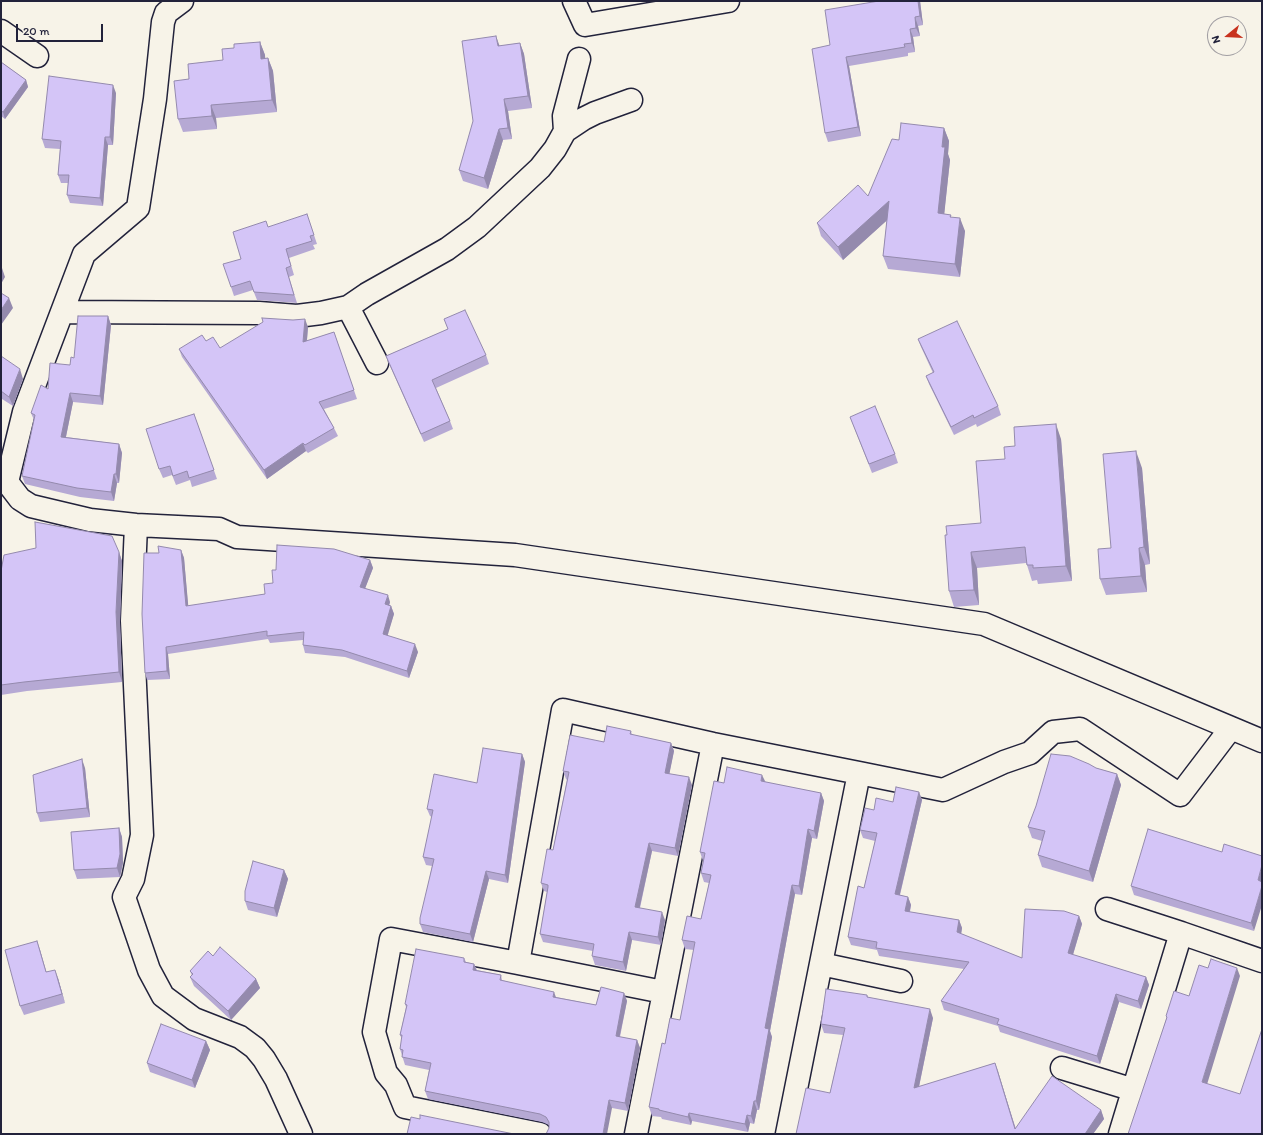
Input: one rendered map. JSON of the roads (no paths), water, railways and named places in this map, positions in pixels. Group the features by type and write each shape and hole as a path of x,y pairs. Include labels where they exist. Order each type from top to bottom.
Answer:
{"street":[{"path":"182,1 166,13 163,22 155,99 138,208 84,254 24,412 4,482 20,499 31,506 90,520 136,526 219,530 237,537 515,555 984,624 1262,741"},
{"path":"574,1 585,25 728,1"},
{"path":"1,31 37,56"},
{"path":"565,131 564,116 579,59"},
{"path":"62,312 259,313 297,316 322,313 348,307 367,294 436,257 477,227 540,168 555,150 565,131 595,113 630,100"},
{"path":"348,307 377,363"},
{"path":"136,526 132,621 142,836 133,879 124,897 149,970 163,996 194,1019 240,1037 255,1048 264,1059 276,1079 301,1134"},
{"path":"518,963 563,710 713,744 943,790 1004,762 1030,753 1053,732 1080,729 1180,795 1231,728"},
{"path":"636,1134 713,744"},
{"path":"787,1134 859,773"},
{"path":"1107,909 1262,961"},
{"path":"1120,1134 1181,933"},
{"path":"540,1134 405,1107 396,1085 386,1073 374,1032 391,939 663,992"},
{"path":"821,964 901,981"},
{"path":"1062,1068 1134,1090"}]}
